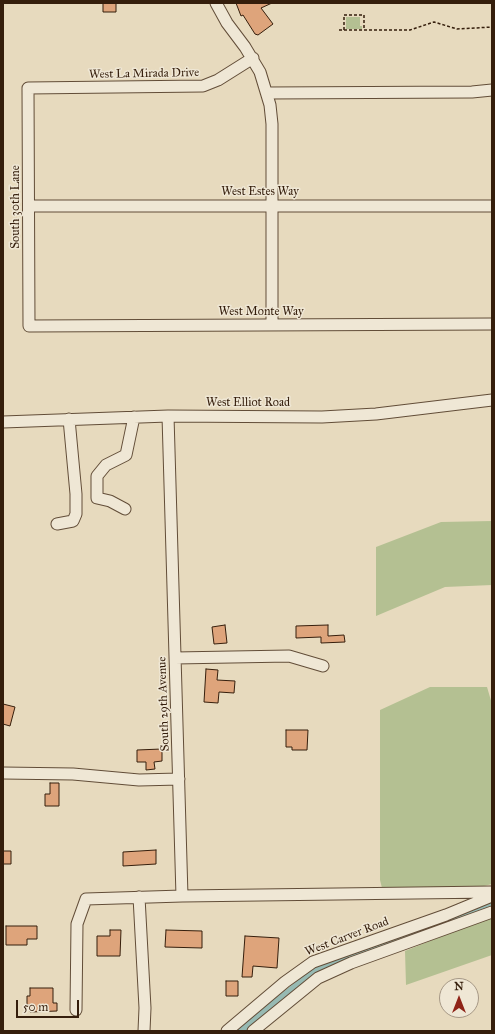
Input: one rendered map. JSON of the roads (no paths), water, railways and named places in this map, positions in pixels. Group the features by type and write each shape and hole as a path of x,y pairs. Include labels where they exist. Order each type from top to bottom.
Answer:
{"street":[{"path":"216,3 228,23 253,58 267,93 272,124 272,325"},
{"name":"West La Mirada Drive","path":"28,88 203,86 218,80 253,58"},
{"name":"South 30th Lane","path":"28,88 29,326"},
{"path":"267,93 472,92 492,90"},
{"name":"West Estes Way","path":"29,206 492,206"},
{"name":"West Monte Way","path":"29,326 492,324"},
{"name":"West Elliot Road","path":"3,422 168,416 322,417 376,414 492,400"},
{"name":"South 29th Avenue","path":"168,416 182,896"},
{"path":"125,509 110,501 97,498 97,476 106,465 126,454 134,417"},
{"path":"57,524 73,521 76,514 76,494 69,419"},
{"path":"175,658 290,656 323,666"},
{"path":"3,773 73,774 139,780 179,779"},
{"path":"76,1010 77,924 86,899 182,896 492,892"},
{"name":"West Carver Road","path":"227,1031 285,982 313,962 446,916 492,896"},
{"path":"139,897 145,1008 144,1031"},
{"path":"261,1029 318,978 351,963 492,912"}],"waterway":[{"path":"241,1031 318,970 492,905"}]}
